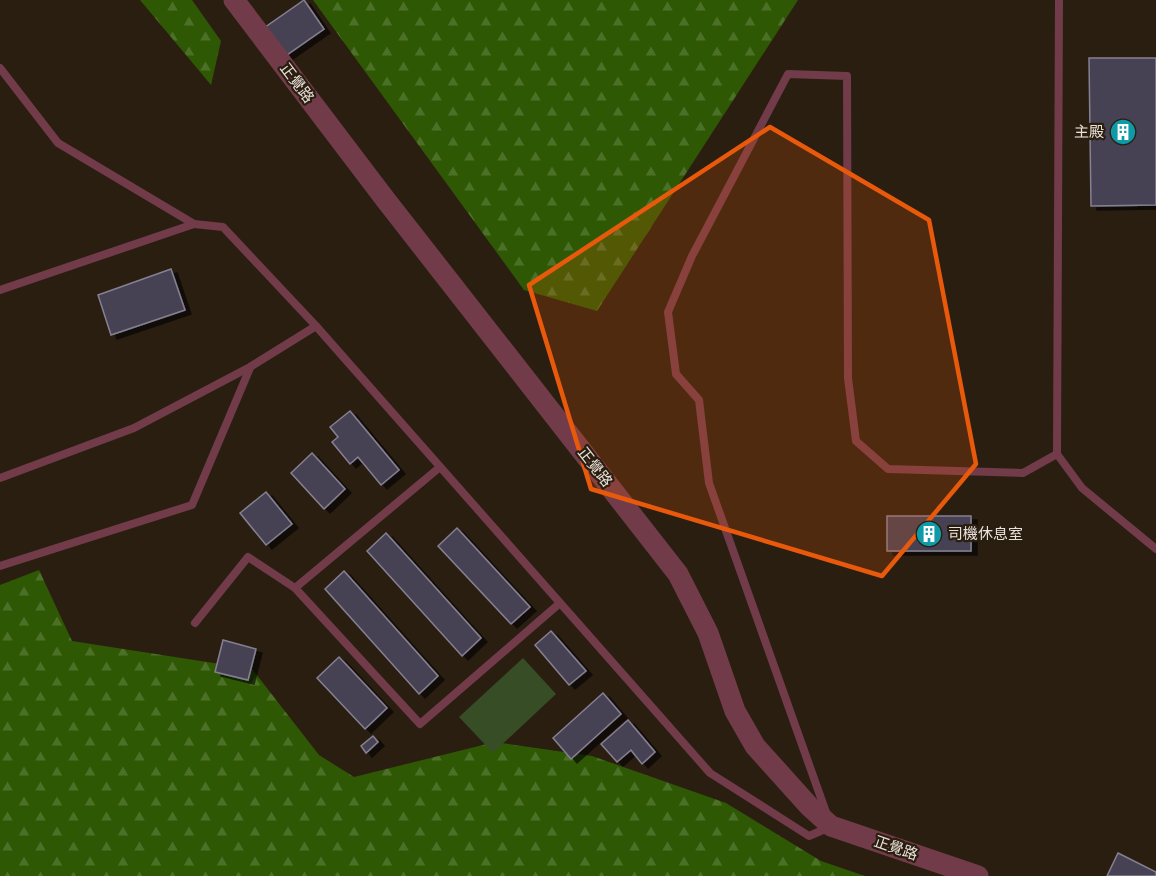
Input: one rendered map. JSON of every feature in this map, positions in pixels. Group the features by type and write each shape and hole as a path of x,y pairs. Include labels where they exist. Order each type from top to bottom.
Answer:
{"street":[{"name":"正覺路","path":"234,0 385,199 678,574 708,633 735,711 755,747 809,806 831,826 978,876"}],"lane":[{"path":"1059,0 1057,454 1082,488 1156,549"},
{"path":"0,68 58,143 194,224"},
{"path":"0,290 194,224 223,227 316,326 710,773 809,836 831,826 709,483 699,400 675,374 668,312 692,256 788,74 847,76 848,378 856,441 888,469 1023,473 1057,454"},
{"path":"0,478 134,428 250,367 316,326"},
{"path":"0,566 192,505 250,367"},
{"path":"295,588 440,467"},
{"path":"195,623 248,557 295,588 420,724 560,603"}],"highlighted area":[{"path":"770,127 929,220 976,464 882,576 591,489 529,285"}],"green space":[{"path":"140,0 192,0 221,41 211,85"},
{"path":"313,0 798,0 597,311 524,290"},
{"path":"39,570 72,641 252,669 319,755 354,777 495,742 592,756 726,803 821,861 865,876 0,876 0,585"},
{"path":"523,658 556,694 493,753 459,717"}],"building":[{"path":"304,0 324,29 284,57 264,28"},
{"name":"主殿","path":"1089,58 1156,58 1156,205 1091,206"},
{"path":"171,269 185,310 111,335 98,295"},
{"path":"350,411 399,470 381,485 358,457 350,464 332,442 338,437 330,427"},
{"path":"312,453 345,489 324,509 291,473"},
{"path":"266,492 292,524 266,545 240,513"},
{"name":"司機休息室","path":"887,516 971,516 971,551 887,551"},
{"path":"457,528 530,607 511,624 438,546"},
{"path":"386,533 481,638 462,656 367,551"},
{"path":"344,571 438,676 419,694 325,589"},
{"path":"551,631 586,671 569,685 535,645"},
{"path":"223,640 256,649 248,680 215,672"},
{"path":"339,657 387,708 365,729 317,678"},
{"path":"603,693 621,714 571,759 553,738"},
{"path":"628,720 655,752 642,764 631,750 617,762 601,744"},
{"path":"373,736 378,742 366,753 361,746"},
{"path":"1118,853 1156,872 1156,876 1107,876"}],"place":[{"name":"主殿","path":"1123,132"},
{"name":"司機休息室","path":"929,534"}]}
